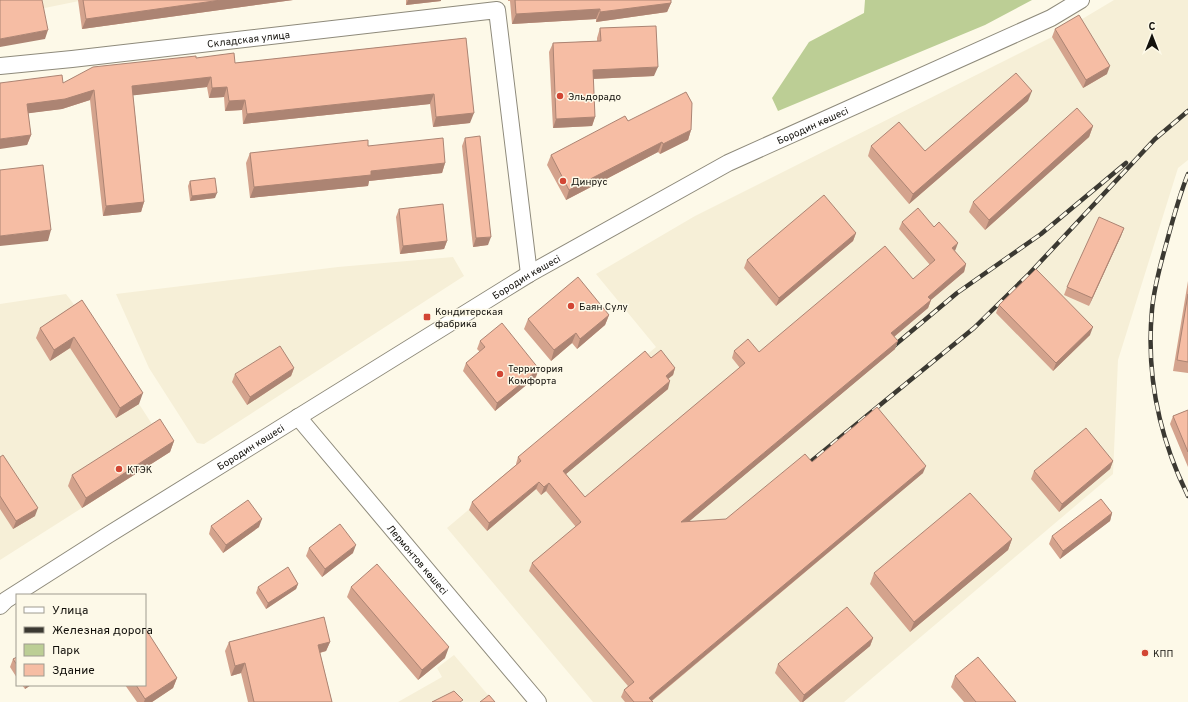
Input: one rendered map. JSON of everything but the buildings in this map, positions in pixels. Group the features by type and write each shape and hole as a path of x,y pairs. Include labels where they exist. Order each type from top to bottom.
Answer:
{"street":[{"name":"Бородин көшесі","path":"0,606 6,600 108,535 529,274 728,163 1051,18 1081,0"},
{"name":"Складская улица","path":"0,66 497,10 529,274"},
{"name":"Лермонтов көшесі","path":"298,417 538,702"}],"shaded area":[{"path":"19,0 84,0 20,13"},
{"path":"1114,0 1188,0 1188,160 1178,168 1118,360 1113,474 844,702 593,702 447,528 518,468 516,464 656,347 596,274 695,216 1052,37"},
{"path":"453,257 464,276 204,444 197,443 149,368 116,294 338,267"},
{"path":"66,294 79,311 170,452 0,560 0,304"},
{"path":"454,655 494,702 398,702 442,677 437,668"}],"green space":[{"path":"865,0 1032,0 985,25 778,111 772,98 809,42 864,13"}],"railway":[{"path":"803,468 974,328 1029,274 1155,139 1188,111"},
{"path":"889,350 957,293 1041,234 1126,163"},
{"path":"1188,174 1176,208 1154,292 1151,334 1153,382 1162,428 1169,451 1188,496"}],"place":[{"name":"Эльдорадо","path":"560,96"},
{"name":"Динрус","path":"563,181"},
{"name":"Баян Сулу","path":"571,306"},
{"name":"Кондитерская фабрика","path":"427,317"},
{"name":"Территория Комфорта","path":"500,374"},
{"name":"КТЭК","path":"119,469"},
{"name":"КПП","path":"1145,653"}]}
